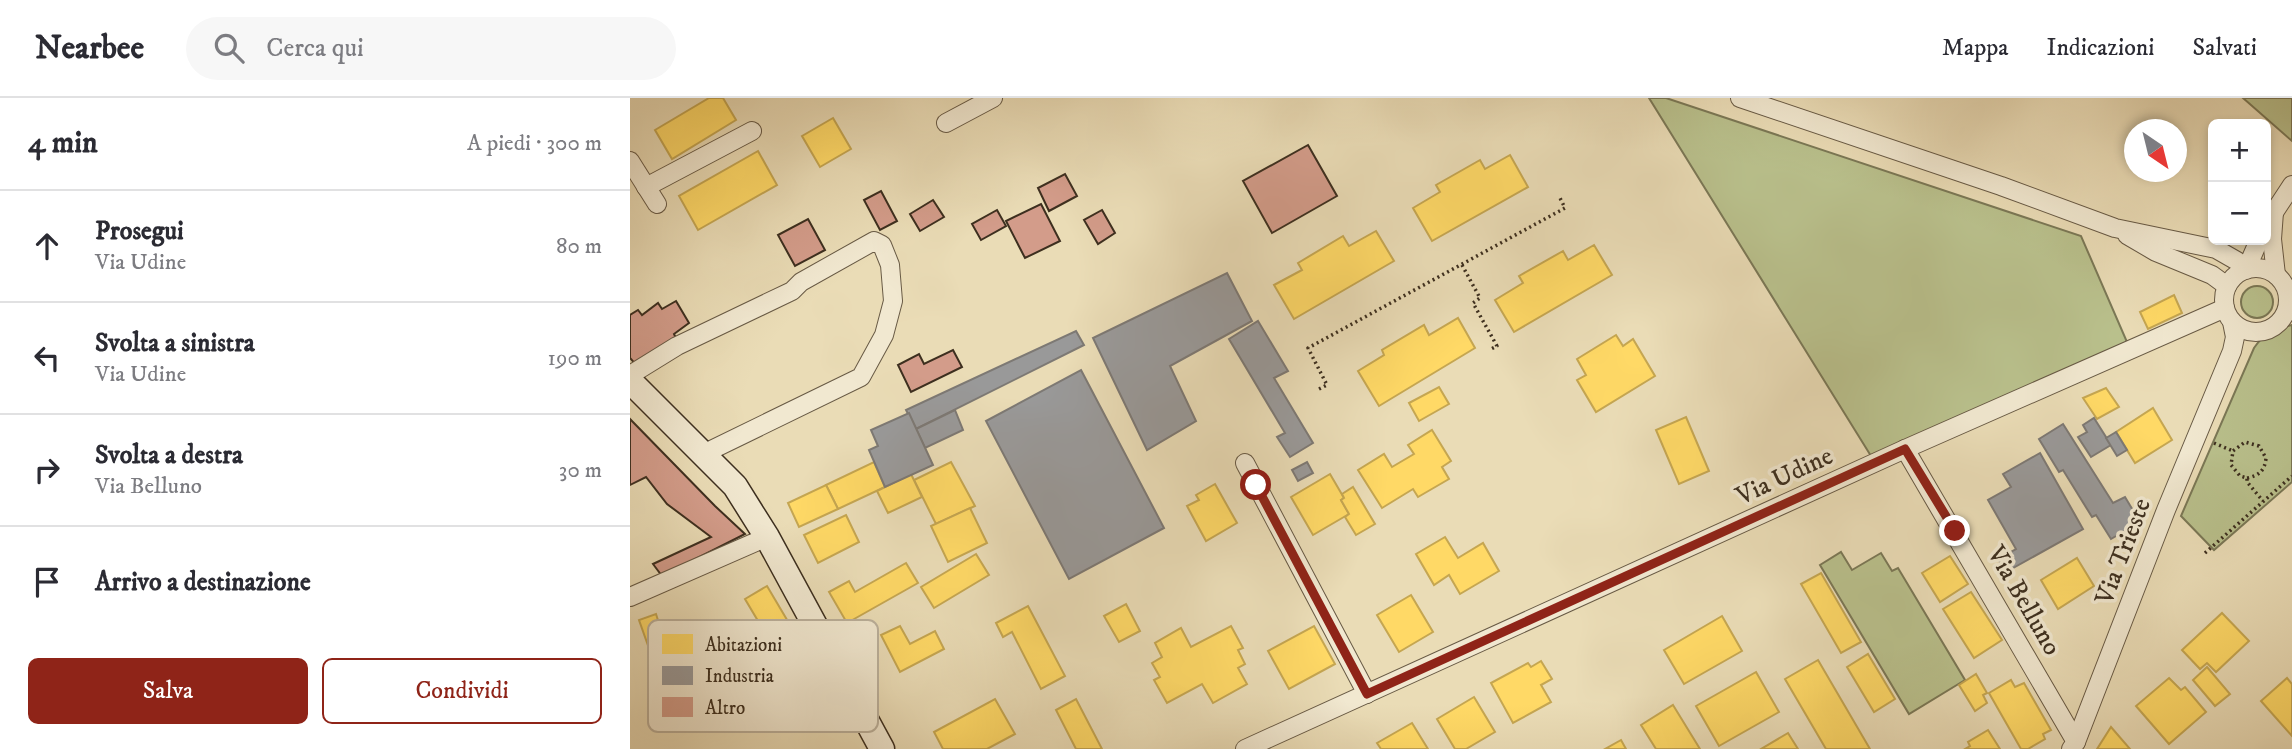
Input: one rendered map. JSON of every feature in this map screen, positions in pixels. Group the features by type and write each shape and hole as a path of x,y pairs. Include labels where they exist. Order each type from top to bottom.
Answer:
{"main road":[{"path":"630,381 734,486 767,537 812,620"},
{"path":"873,732 882,749"}],"street":[{"path":"946,122 993,98"},
{"path":"1740,98 2001,186 2115,228 2216,249 2246,270"},
{"path":"646,187 752,131"},
{"path":"630,160 657,204"},
{"path":"2271,216 2292,185"},
{"path":"2115,228 2156,252 2212,275 2227,286"},
{"path":"2271,232 2276,275"},
{"path":"630,375 677,346 792,291 802,282 874,241 882,244 890,265 892,301 884,335 861,377 703,454"},
{"path":"2205,246 2210,245"},
{"path":"2246,270 2257,245"},
{"path":"2194,268 2205,246"},
{"path":"2262,268 2276,275 2290,293 2288,318 2277,326 2258,333 2248,332 2228,315 2227,286 2246,270 2262,268"},
{"name":"Via Trieste","path":"2073,745 2232,351 2235,337 2228,315"},
{"name":"Via Udine","path":"1245,749 1905,449 2228,315"},
{"name":"Via Trieste","path":"2223,372 2241,348 2258,333"},
{"name":"Via Belluno","path":"1905,449 2073,745"},
{"path":"1245,463 1367,694"},
{"path":"630,597 767,537"}],"path":[{"path":"1319,389 1327,385 1308,348 1565,208 1560,198"},
{"path":"1462,265 1480,298 1473,303 1497,346 1489,350"},
{"path":"2245,442 2252,442 2264,451 2265,466 2261,473 2248,478 2234,472 2230,458 2233,451 2245,442"},
{"path":"2214,443 2233,451"},
{"path":"2205,553 2292,475"},
{"path":"2248,478 2247,482 2263,501"}],"green space":[{"path":"1649,98 1666,98 2081,236 2127,342 1871,456"},
{"path":"2243,98 2292,98 2292,141 2271,123 2271,119 2267,119"},
{"path":"2257,286 2268,291 2273,302 2268,313 2257,318 2246,313 2241,302 2246,291"},
{"path":"2292,325 2292,482 2214,550 2181,516 2254,348 2270,332"},
{"path":"1841,552 1852,570 1881,553 1892,571 1898,568 1965,680 1909,714 1820,565"}],"building: Abitazioni":[{"path":"709,98 723,98 736,120 672,159 655,130"},
{"path":"833,118 851,149 820,167 802,136"},
{"path":"758,151 777,185 698,230 679,196"},
{"path":"1510,155 1528,187 1432,241 1413,208 1440,192 1436,185 1480,160 1485,169"},
{"path":"1376,231 1394,261 1294,319 1274,285 1302,270 1298,263 1343,236 1349,246"},
{"path":"1594,245 1612,275 1514,332 1495,300 1523,283 1519,276 1563,251 1568,260"},
{"path":"2174,295 2182,313 2148,329 2140,312"},
{"path":"1458,318 1475,348 1379,406 1358,371 1384,355 1382,350 1424,325 1429,335"},
{"path":"1616,335 1623,346 1633,339 1655,376 1596,412 1577,380 1586,375 1577,359"},
{"path":"1439,387 1449,404 1419,421 1409,403"},
{"path":"2106,388 2119,407 2097,419 2083,398"},
{"path":"2153,408 2172,440 2135,463 2116,432"},
{"path":"1686,417 1709,471 1679,484 1656,430"},
{"path":"1432,430 1451,461 1442,467 1449,479 1418,497 1413,489 1382,508 1358,470 1384,454 1392,467 1414,454 1408,445"},
{"path":"874,462 885,487 838,509 826,485"},
{"path":"951,462 975,506 936,524 914,480"},
{"path":"911,474 922,497 888,513 877,491"},
{"path":"1330,474 1344,498 1341,500 1349,514 1313,535 1291,497"},
{"path":"1215,484 1237,523 1206,541 1187,506 1199,500 1196,495"},
{"path":"826,485 838,509 799,527 788,503"},
{"path":"1353,487 1375,524 1356,535 1345,517 1349,514 1341,500 1344,498 1342,494"},
{"path":"970,508 987,543 948,562 931,526"},
{"path":"846,515 859,542 818,563 804,535"},
{"path":"1445,537 1458,558 1483,543 1499,571 1460,594 1449,575 1434,585 1416,554"},
{"path":"976,554 989,575 934,608 921,587"},
{"path":"1950,556 1968,584 1940,602 1922,573"},
{"path":"2077,558 2094,586 2058,609 2041,580"},
{"path":"906,563 918,583 852,620 845,620 829,592 849,581 855,592"},
{"path":"1821,573 1861,642 1841,653 1801,584"},
{"path":"767,586 787,620 757,620 745,599"},
{"path":"1971,592 2002,640 1974,658 1943,609"},
{"path":"1411,595 1433,632 1399,652 1377,615"},
{"path":"1126,604 1140,631 1119,642 1104,616"},
{"path":"1028,606 1065,676 1041,689 1012,632 1003,637 996,623"},
{"path":"2222,613 2249,641 2216,672 2207,663 2200,669 2182,650"},
{"path":"656,614 658,620 648,620 648,645 639,620"},
{"path":"1722,616 1742,651 1684,684 1664,650"},
{"path":"900,626 910,644 935,631 944,649 900,672 881,635"},
{"path":"1231,626 1243,648 1238,650 1245,664 1238,668 1247,684 1213,703 1202,684 1167,703 1154,680 1160,677 1152,663 1162,657 1155,643 1181,628 1191,647"},
{"path":"1314,626 1335,664 1289,689 1268,651"},
{"path":"1868,654 1895,699 1874,712 1847,667"},
{"path":"1818,660 1870,749 1826,749 1785,679"},
{"path":"1541,661 1552,679 1541,685 1551,702 1513,723 1491,683 1528,663 1531,667"},
{"path":"2207,667 2230,694 2215,706 2193,680"},
{"path":"1756,672 1779,712 1719,746 1696,706"},
{"path":"1976,674 1987,693 1983,695 1987,703 1975,711 1959,685"},
{"path":"2169,678 2181,690 2185,687 2206,712 2169,744 2136,706"},
{"path":"2287,678 2292,684 2292,736 2261,701"},
{"path":"2011,680 2015,687 2024,683 2051,730 2043,734 2045,739 2028,749 2021,749 1989,693"},
{"path":"1474,697 1495,732 1466,749 1455,749 1437,719"},
{"path":"995,699 1015,734 987,749 943,749 934,732"},
{"path":"1076,699 1102,749 1076,749 1056,710"},
{"path":"1673,705 1700,749 1656,749 1641,725"},
{"path":"1412,723 1428,749 1381,749 1377,743"},
{"path":"2111,727 2130,749 2097,749"},
{"path":"1988,730 2000,749 1965,749 1970,746 1968,742"},
{"path":"1788,733 1798,749 1761,749"},
{"path":"1621,740 1626,749 1605,749"}],"building: Industria":[{"path":"1227,273 1252,321 1170,366 1196,421 1147,450 1093,338"},
{"path":"1258,321 1288,371 1274,378 1313,443 1290,457 1277,437 1285,433 1229,339"},
{"path":"1076,331 1084,345 916,429 906,410"},
{"path":"1081,370 1164,528 1069,579 986,421"},
{"path":"955,410 963,430 925,448 916,429"},
{"path":"909,413 933,465 885,487 869,450 878,446 871,430"},
{"path":"2094,418 2111,445 2091,457 2078,437 2087,432 2083,425"},
{"path":"2063,424 2113,503 2125,497 2140,522 2111,539 2096,515 2092,517 2063,470 2059,472 2039,439"},
{"path":"2116,432 2127,450 2117,456 2106,438"},
{"path":"2040,453 2083,529 2006,572 1998,559 2016,549 1988,500 2011,487 2003,474"},
{"path":"1307,462 1313,473 1298,481 1292,470"}],"building: Altro":[{"path":"1308,145 1337,196 1272,233 1243,181"},
{"path":"1065,174 1077,196 1049,211 1038,188"},
{"path":"881,191 897,221 880,230 864,200"},
{"path":"933,200 944,217 920,231 910,214"},
{"path":"1041,204 1060,241 1025,258 1006,221"},
{"path":"997,210 1006,226 981,240 972,224"},
{"path":"1102,210 1115,233 1098,244 1084,220"},
{"path":"808,219 825,250 795,266 778,235"},
{"path":"676,301 689,323 674,334 677,340 637,366 630,358 630,315 638,310 642,315 658,303 662,309"},
{"path":"953,350 962,367 911,392 898,365 919,354 924,364"},
{"path":"630,419 745,534 662,576 653,564 711,537 667,504 646,477 630,485"}],"route":[{"path":"1256,485 1367,694 1905,449 1955,531"}]}
